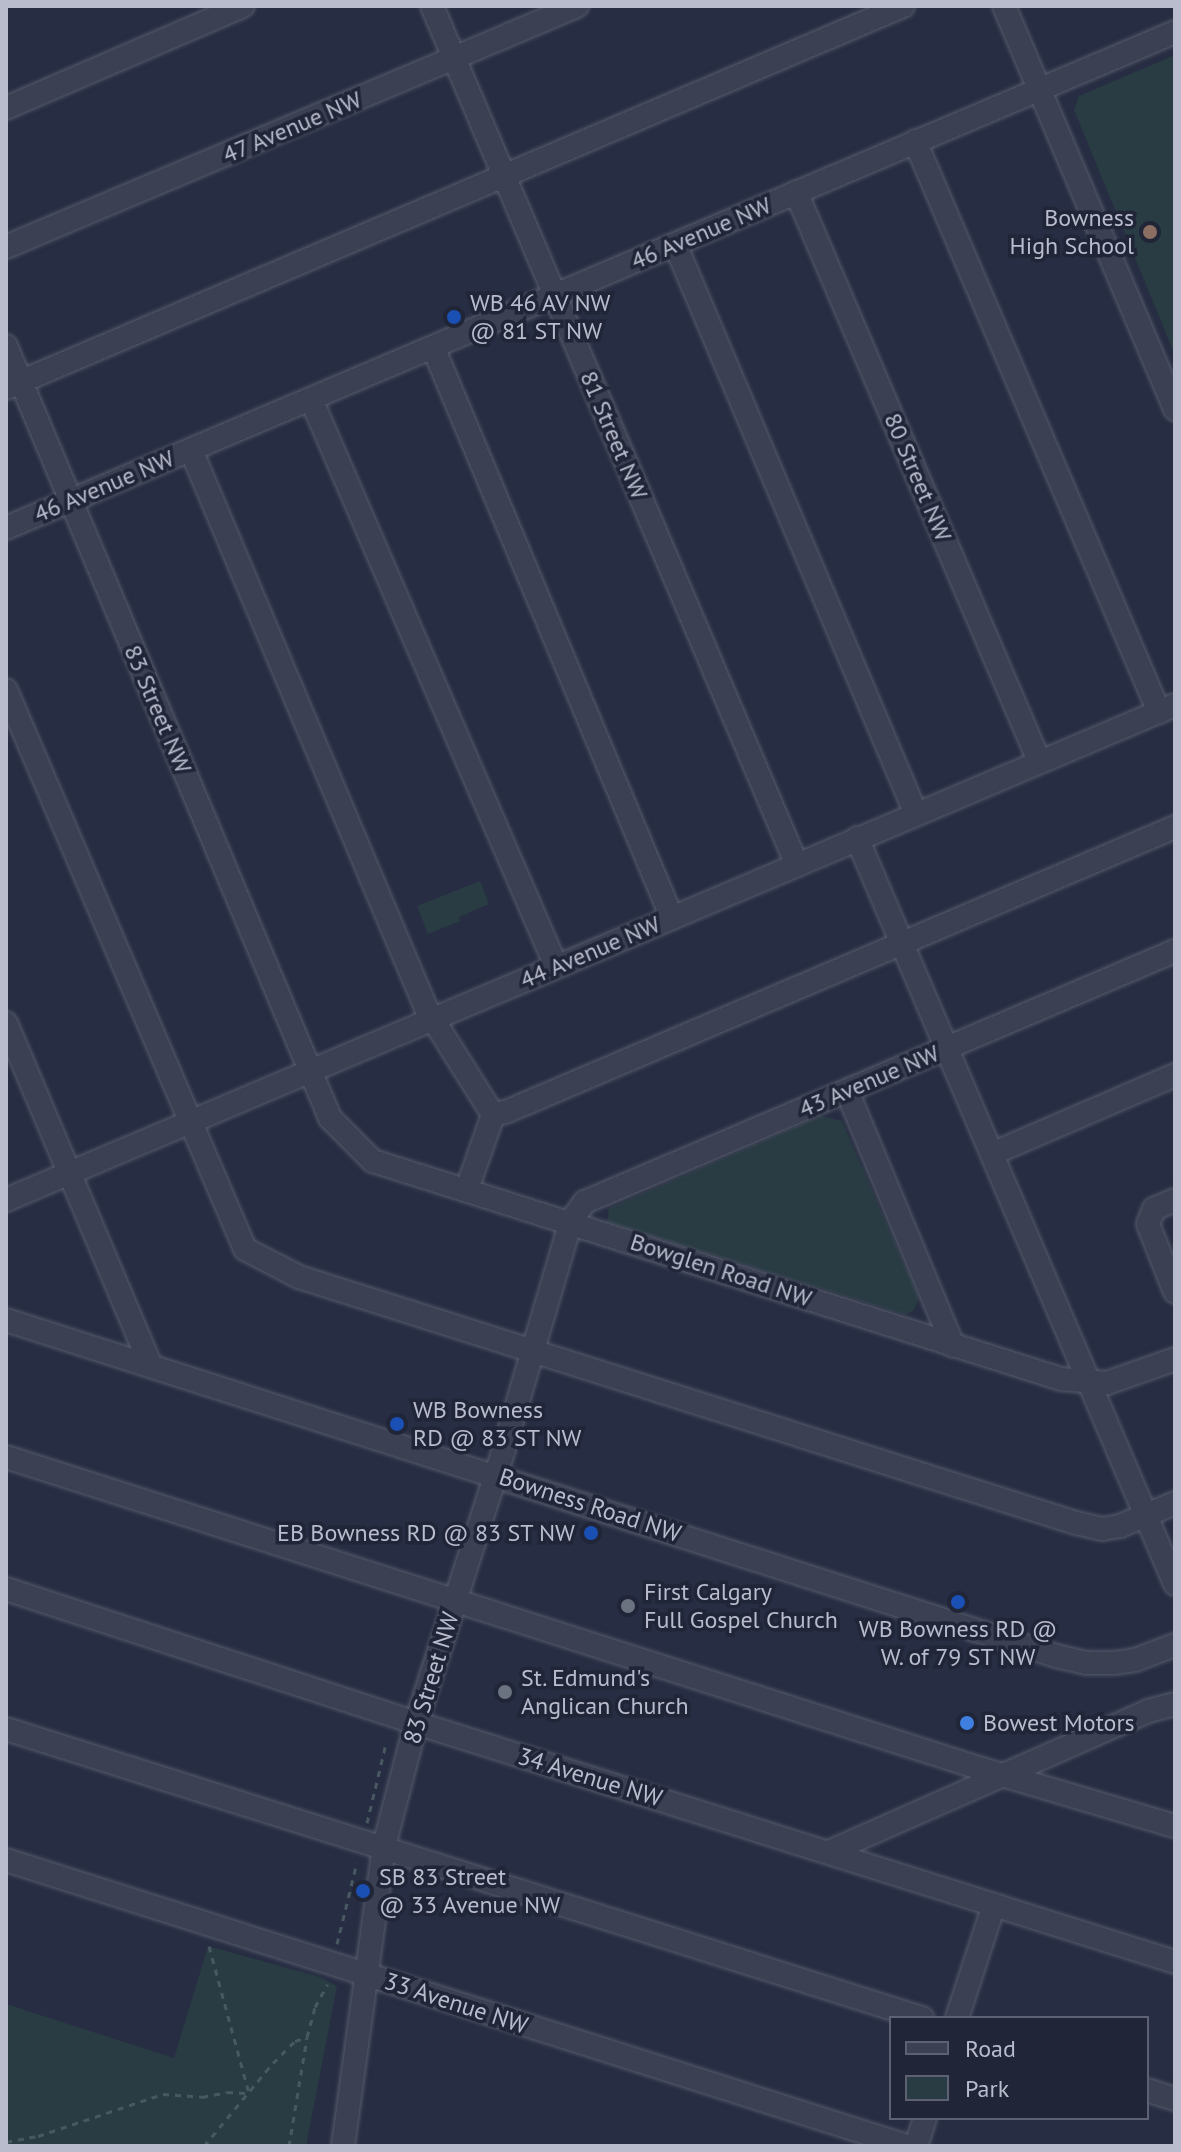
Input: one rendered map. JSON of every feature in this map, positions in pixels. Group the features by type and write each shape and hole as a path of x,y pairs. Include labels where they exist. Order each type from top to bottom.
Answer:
{"street":[{"path":"6,108 243,6"},
{"name":"81 Street NW","path":"432,6 797,865"},
{"name":"47 Avenue NW","path":"6,247 577,6"},
{"path":"14,385 903,6"},
{"path":"1004,6 1175,409"},
{"name":"46 Avenue NW","path":"6,528 1175,32"},
{"path":"915,141 1167,708"},
{"name":"80 Street NW","path":"796,192 1039,761"},
{"path":"675,244 916,814"},
{"name":"83 Street NW","path":"6,346 14,385 70,500 311,1071"},
{"path":"433,347 672,918"},
{"path":"311,399 556,966"},
{"path":"191,450 432,1020 493,1115"},
{"path":"6,690 245,1249 262,1261 299,1277 1076,1523 1102,1529 1146,1516 1175,1503"},
{"name":"44 Avenue NW","path":"6,1200 1167,708"},
{"path":"493,1115 523,1105 1175,827"},
{"path":"857,838 994,1153 1175,1584"},
{"name":"43 Avenue NW","path":"571,1221 585,1202 1175,951"},
{"path":"6,1023 150,1364"},
{"name":"Bowglen Road NW","path":"311,1071 330,1118 373,1161 571,1221 1061,1379 1089,1383 1124,1379 1175,1359"},
{"path":"994,1153 1175,1075"},
{"path":"847,1091 953,1346"},
{"path":"467,1189 493,1115"},
{"path":"1175,1200 1154,1209 1148,1224 1175,1292"},
{"name":"83 Street NW","path":"343,2146 384,1846 416,1723 496,1475 571,1221"},
{"name":"Bowness Road NW","path":"6,1320 1056,1656 1086,1663 1114,1663 1135,1660 1175,1645"},
{"path":"6,1457 1004,1775 1175,1826"},
{"name":"34 Avenue NW","path":"6,1589 416,1723 831,1851 1175,1962"},
{"path":"831,1851 1148,1711 1175,1704"},
{"path":"6,1729 916,2016"},
{"name":"33 Avenue NW","path":"6,1860 907,2146"},
{"path":"958,2016 994,1905"},
{"path":"1149,2091 1175,2099"},
{"path":"916,2146 924,2120"}],"path":[{"path":"212,1925 208,1943 218,1970 249,2093"},
{"path":"289,2146 307,2037 315,2007 328,1983"},
{"path":"204,2146 295,2041 307,2037"},
{"path":"6,2142 38,2136 163,2094 202,2097 227,2092 249,2093"}],"green space":[{"name":"Bowness High School","path":"1175,55 1175,355 1074,110 1079,96"},
{"path":"480,881 489,904 459,917 460,921 428,934 417,906"},
{"path":"821,1116 842,1121 919,1298 914,1310 906,1315 607,1222 609,1208"},
{"path":"208,1946 320,1977 337,1986 306,2146 6,2146 6,2004 174,2058"}],"place":[{"name":"Bowness High School","path":"1150,232"},
{"name":"WB 46 AV NW @ 81 ST NW","path":"454,317"},
{"name":"WB Bowness RD @ 83 ST NW","path":"397,1424"},
{"name":"EB Bowness RD @ 83 ST NW","path":"591,1533"},
{"name":"WB Bowness RD @ W. of 79 ST NW","path":"958,1602"},
{"name":"First Calgary Full Gospel Church","path":"628,1606"},
{"name":"St. Edmund's Anglican Church","path":"505,1692"},
{"name":"Bowest Motors","path":"967,1723"},
{"name":"SB 83 Street @ 33 Avenue NW","path":"363,1891"}]}
